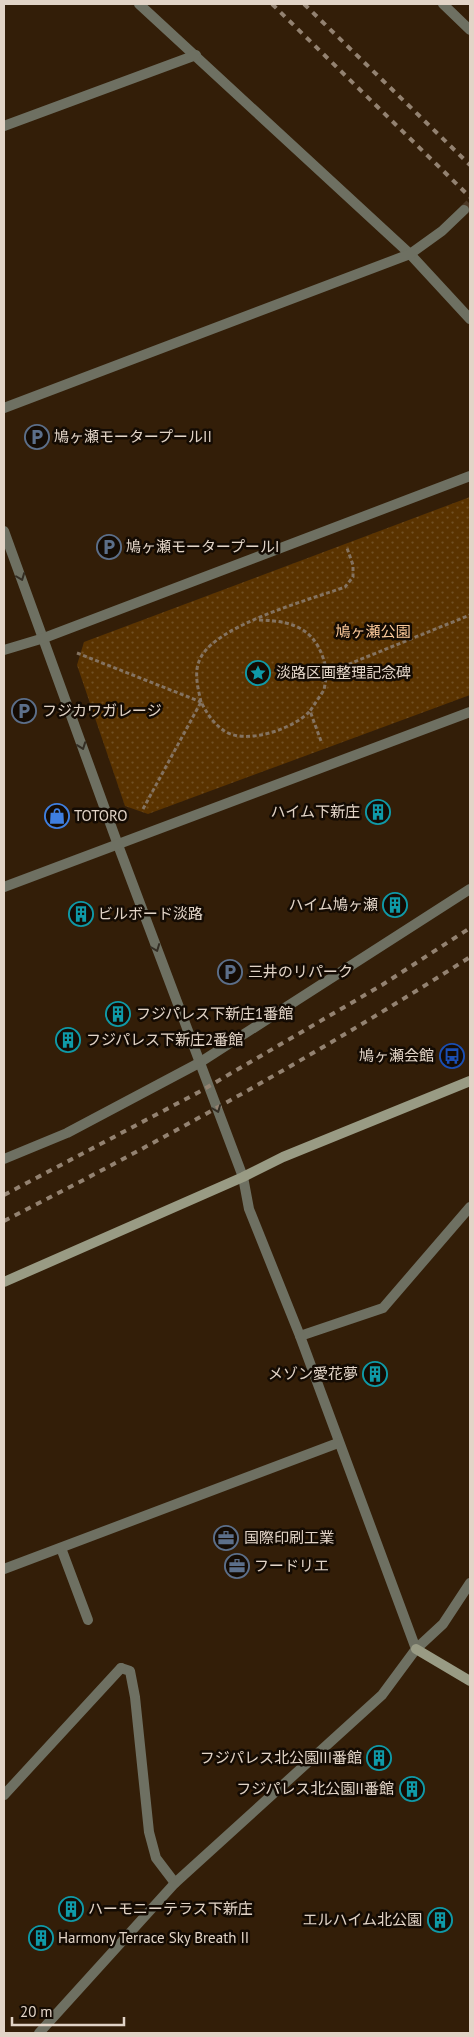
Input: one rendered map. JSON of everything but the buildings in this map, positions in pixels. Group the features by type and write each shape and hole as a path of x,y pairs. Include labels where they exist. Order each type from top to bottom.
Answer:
{"street":[{"path":"139,4 410,254 470,319"},
{"path":"443,4 470,30"},
{"path":"4,126 196,55"},
{"path":"4,408 410,254 442,231 464,210"},
{"path":"4,650 44,638 470,476"},
{"path":"4,531 118,845 243,1177 249,1209 300,1336 338,1443 416,1649 470,1681"},
{"path":"4,887 470,712"},
{"path":"4,1159 67,1133 199,1063 470,889"},
{"path":"4,1282 243,1177 283,1157 470,1081"},
{"path":"300,1336 383,1308 470,1207"},
{"path":"4,1569 338,1443"},
{"path":"61,1548 88,1620"},
{"path":"39,2033 175,1883 382,1695 416,1649 443,1624 470,1583"},
{"path":"4,1795 121,1668 130,1671 152,1841 156,1858 175,1883"}],"path":[{"path":"255,620 276,620 296,624 311,636 321,652 327,672 324,690 305,717 288,726 262,735 242,735 224,731 209,717 201,702 196,678 200,657 228,631 255,620 345,587 353,577 353,565 339,526"},
{"path":"327,672 470,615"},
{"path":"73,654 79,652 201,702"},
{"path":"141,813 201,702"},
{"path":"310,711 330,765"}],"green space":[{"name":"鳩ヶ瀬公園","path":"470,497 470,695 148,814 125,806 77,665 84,642"}],"tunnel":[{"path":"464,210 470,204"}],"railway":[{"path":"272,4 470,197"},
{"path":"304,4 470,165"},
{"path":"4,1195 199,1092 382,985 470,928"},
{"path":"4,1221 240,1095 413,993 470,957"}],"place":[{"name":"鳩ヶ瀬モータープールII","path":"37,437"},
{"name":"鳩ヶ瀬モータープールI","path":"109,547"},
{"name":"淡路区画整理記念碑","path":"258,673"},
{"name":"フジカワガレージ","path":"24,711"},
{"name":"ハイム下新庄","path":"378,812"},
{"name":"TOTORO","path":"57,816"},
{"name":"ハイム鳩ヶ瀬","path":"395,905"},
{"name":"ビルボード淡路","path":"81,914"},
{"name":"三井のリパーク","path":"230,972"},
{"name":"フジパレス下新庄1番館","path":"118,1014"},
{"name":"フジパレス下新庄2番館","path":"68,1040"},
{"name":"鳩ヶ瀬会館","path":"452,1056"},
{"name":"メゾン愛花夢","path":"375,1374"},
{"name":"国際印刷工業","path":"226,1538"},
{"name":"フードリエ","path":"237,1566"},
{"name":"フジパレス北公園III番館","path":"379,1758"},
{"name":"フジパレス北公園II番館","path":"412,1789"},
{"name":"ハーモニーテラス下新庄","path":"71,1909"},
{"name":"エルハイム北公園","path":"440,1920"},
{"name":"Harmony Terrace Sky Breath II","path":"41,1938"}]}
